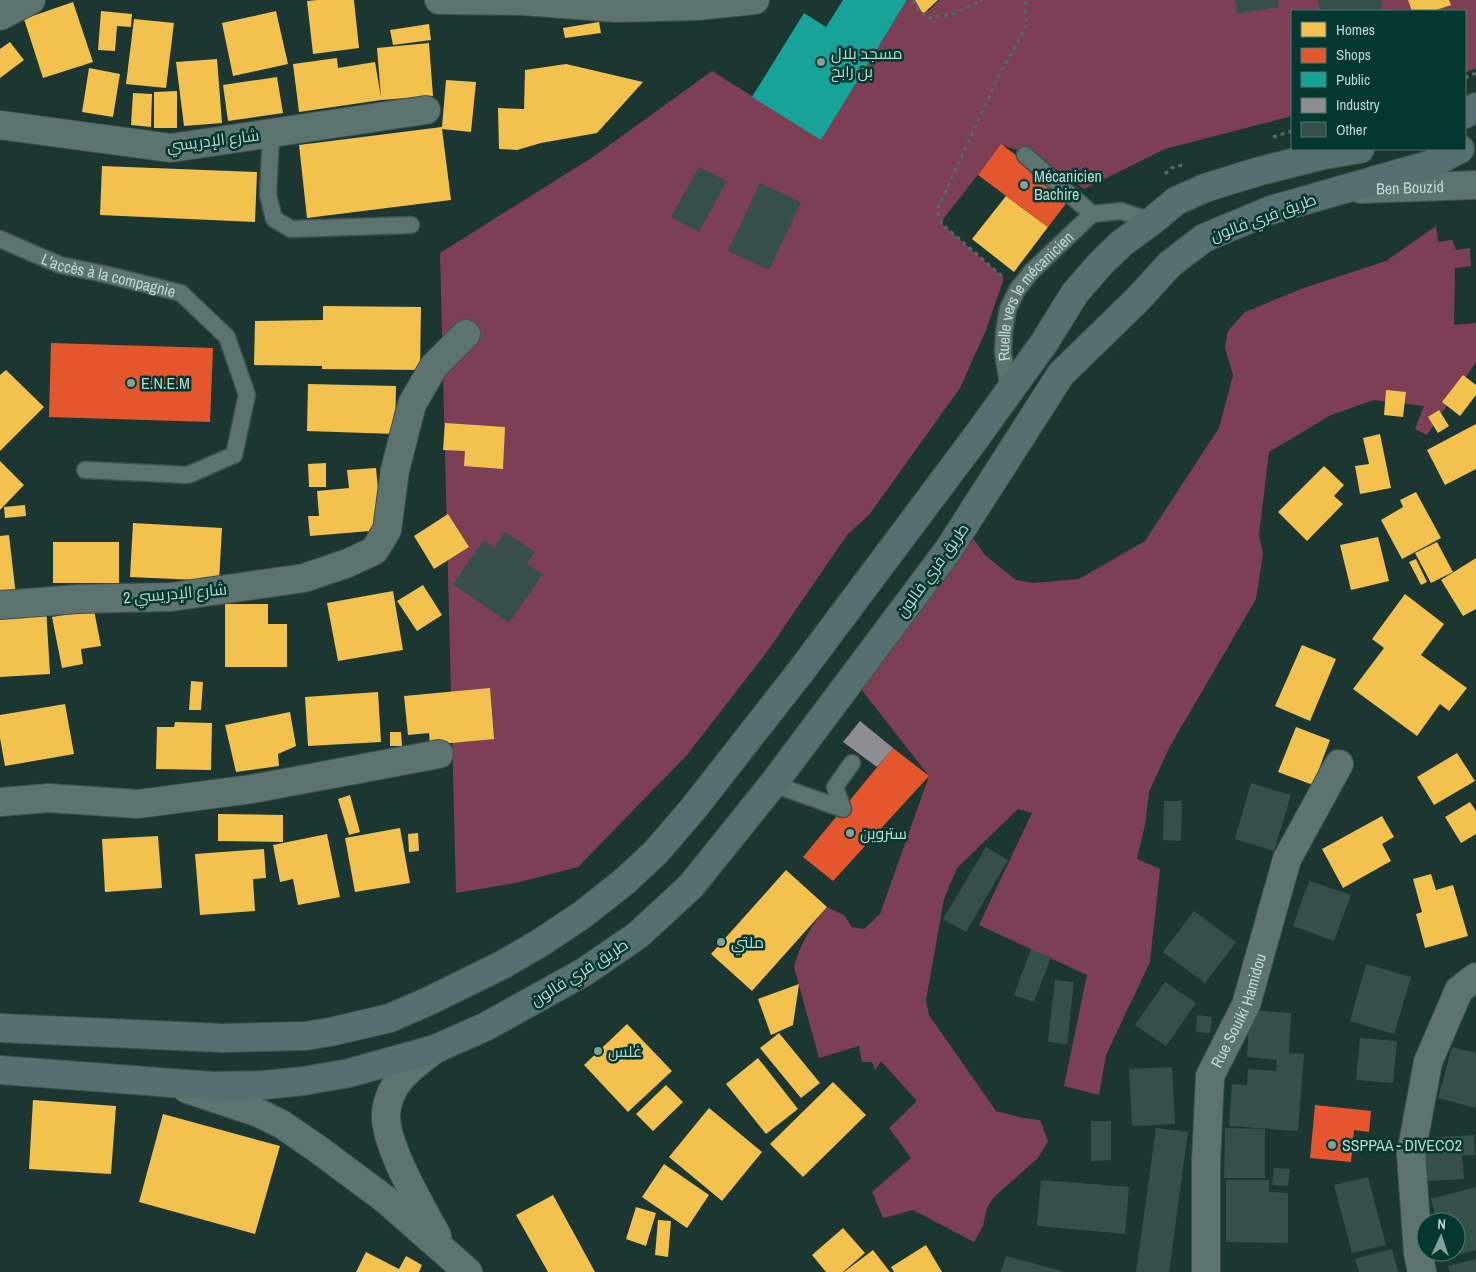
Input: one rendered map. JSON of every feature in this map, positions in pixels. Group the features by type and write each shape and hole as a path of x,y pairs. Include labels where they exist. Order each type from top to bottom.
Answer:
{"highway":[{"path":"0,1028 222,1038 305,1036 358,1026 398,1014 502,965 540,943 582,915 625,881 656,852 693,809 801,671 977,436 1008,390 1044,343 1075,292 1102,262 1122,243 1176,201 1205,188 1260,171 1324,155 1354,150"},
{"name":"طريق فري فالون","path":"0,1070 212,1086 264,1086 304,1081 349,1073 435,1049 485,1027 576,977 638,935 691,886 773,784 949,549 1061,374 1132,305 1170,264 1204,238 1272,210 1432,164 1458,150"}],"street":[{"path":"0,16 31,0"},
{"path":"439,0 524,0 616,8 697,6 755,0"},
{"name":"شارع الإدريسي","path":"0,125 171,148 426,110"},
{"name":"Ben Bouzid","path":"1342,190 1476,185"},
{"name":"شارع الإدريسي 2","path":"0,605 78,599 171,596 304,578 348,563 374,551 387,530 395,470 412,404 434,366 466,334"},
{"path":"0,802 49,798 138,804 252,789 439,754"},
{"name":"Rue Souiki Hamidou","path":"1206,1272 1206,1162 1210,1076 1246,1005 1288,859 1339,764"},
{"path":"1422,1272 1418,1253 1411,1154 1428,1062 1460,990 1476,977"},
{"path":"435,1049 410,1068 395,1086 388,1103 386,1125 402,1169 443,1248"},
{"path":"168,1083 259,1113 283,1125 360,1180 443,1248 468,1272"}],"lane":[{"path":"271,133 268,195 274,220 291,229 411,225"},
{"name":"Ruelle vers le mécanicien","path":"1025,155 1092,214"},
{"name":"Ruelle vers le mécanicien","path":"1008,390 1003,353 1008,308 1017,290 1032,271 1092,214 1120,211 1152,221"},
{"name":"L'accès à la compagnie","path":"0,239 60,265 181,292 227,337 246,395 234,456 188,475 86,470"},
{"path":"773,784 843,808 835,787 852,763"}],"path":[{"path":"913,0 919,10 930,18 953,14 982,0"},
{"path":"1017,290 942,224 937,210 999,75 1027,26 1025,4 1028,0"}],"shaded area":[{"path":"907,0 914,0 928,11 940,0 1476,0 1476,68 1466,73 1466,10 1291,10 1291,116 1165,149 1084,189 1039,157 1001,145 944,218 942,224 1004,278 986,330 960,388 869,515 847,535 769,649 687,755 578,867 516,883 456,893 440,253 593,157 712,71 821,139"},
{"path":"1436,226 1438,242 1452,240 1456,250 1470,248 1471,266 1455,268 1454,325 1476,323 1476,362 1427,435 1415,429 1424,406 1374,400 1331,415 1269,452 1259,535 1263,554 1256,599 1169,748 1149,792 1145,825 1137,859 1160,869 1150,962 1106,1055 1099,1095 1064,1086 1087,975 979,925 1032,813 1018,809 957,868 944,899 926,1000 929,1015 996,1111 1040,1120 1048,1141 1038,1158 993,1198 987,1208 983,1226 974,1242 913,1210 883,1218 872,1192 911,1158 889,1128 917,1101 881,1061 875,1070 872,1062 862,1062 859,1046 819,1058 794,967 807,935 827,907 844,915 852,927 864,929 880,914 929,776 861,689 972,537 985,555 1016,580 1033,583 1079,579 1145,541 1219,428 1233,375 1225,348 1228,331 1245,312 1301,289 1386,261"}],"building: Homes":[{"path":"354,0 359,48 313,54 307,1"},
{"path":"915,0 938,0 923,14"},
{"path":"1408,0 1449,0 1451,5 1436,10 1412,10"},
{"path":"73,2 93,62 43,78 24,19"},
{"path":"101,11 132,14 131,27 117,26 115,51 98,50"},
{"path":"276,11 288,64 233,76 222,23"},
{"path":"134,19 174,23 166,88 126,84"},
{"path":"599,22 601,33 565,38 563,28"},
{"path":"429,24 431,40 393,45 390,30"},
{"path":"10,42 24,60 0,78 0,49"},
{"path":"429,43 433,96 381,100 299,112 293,64 337,58 338,68 375,62 381,97 377,48"},
{"path":"217,59 222,123 184,126 176,62"},
{"path":"566,64 643,82 597,133 541,143 517,150 499,149 498,108 524,109 525,70"},
{"path":"89,68 120,74 113,117 82,112"},
{"path":"277,77 283,113 228,121 223,85"},
{"path":"446,80 476,82 471,132 442,129 451,200 307,218 299,145 442,127"},
{"path":"177,91 177,128 154,128 154,92"},
{"path":"133,93 152,94 151,127 131,125"},
{"path":"102,166 257,172 255,222 100,215"},
{"path":"1006,196 1048,227 1014,272 972,239"},
{"path":"323,306 421,307 420,370 322,369 322,366 254,365 255,321 323,320"},
{"path":"6,370 44,407 0,451 0,375"},
{"path":"1463,375 1476,385 1476,395 1460,416 1442,402"},
{"path":"308,384 396,386 395,434 307,431"},
{"path":"1386,390 1406,392 1403,417 1384,415"},
{"path":"1439,410 1449,426 1438,433 1428,417"},
{"path":"445,423 505,427 503,469 464,466 465,451 443,450"},
{"path":"1476,424 1476,469 1445,485 1427,450"},
{"path":"1380,434 1391,488 1360,494 1355,466 1369,464 1363,438"},
{"path":"0,461 24,485 0,510"},
{"path":"326,463 326,487 309,487 308,464"},
{"path":"1324,466 1344,485 1334,496 1343,504 1307,541 1278,512"},
{"path":"376,468 382,530 310,536 308,516 319,516 317,491 349,488 347,470"},
{"path":"1416,492 1441,538 1402,559 1381,520 1403,507 1400,500"},
{"path":"25,505 26,516 5,518 4,507"},
{"path":"448,514 469,547 434,569 414,536"},
{"path":"133,523 222,528 219,581 130,577"},
{"path":"9,535 16,596 0,598 0,536"},
{"path":"1378,537 1389,581 1351,590 1340,545"},
{"path":"53,542 119,542 119,583 53,583"},
{"path":"1437,542 1453,572 1431,583 1415,553"},
{"path":"1476,558 1476,609 1463,616 1441,580"},
{"path":"1416,559 1427,582 1421,585 1409,562"},
{"path":"423,585 442,615 417,631 397,601"},
{"path":"393,591 403,650 338,661 327,603"},
{"path":"1405,594 1444,624 1421,655 1467,688 1449,711 1440,704 1417,736 1353,689 1384,648 1372,639"},
{"path":"225,604 268,604 268,624 287,624 287,667 225,667"},
{"path":"46,606 50,674 0,677 0,619 23,618 22,607"},
{"path":"94,610 101,646 81,649 83,664 62,668 52,617"},
{"path":"1302,645 1336,659 1310,721 1275,706"},
{"path":"191,681 203,682 201,710 189,710"},
{"path":"490,688 494,739 430,745 429,733 408,735 404,696"},
{"path":"378,692 381,742 308,746 305,697"},
{"path":"65,704 74,754 5,766 0,738 0,715"},
{"path":"290,712 296,746 278,754 279,766 236,772 225,725"},
{"path":"175,722 212,723 211,770 156,769 157,727 174,727"},
{"path":"1296,727 1330,740 1313,785 1278,772"},
{"path":"390,732 401,732 402,746 390,746"},
{"path":"1457,753 1475,781 1434,805 1417,777"},
{"path":"350,795 360,832 349,835 338,799"},
{"path":"1470,802 1476,811 1476,834 1461,843 1445,817"},
{"path":"218,814 283,815 283,842 218,841"},
{"path":"1382,816 1394,837 1382,844 1391,861 1343,888 1322,849"},
{"path":"400,828 410,883 355,892 345,838"},
{"path":"418,833 419,851 409,852 408,834"},
{"path":"327,834 340,897 298,905 293,879 280,882 273,845"},
{"path":"158,836 162,888 105,892 102,839"},
{"path":"264,849 266,878 253,879 255,911 200,915 195,854"},
{"path":"786,870 827,907 752,991 711,954"},
{"path":"1431,874 1436,890 1453,885 1468,936 1425,948 1416,914 1422,912 1413,879"},
{"path":"799,984 793,1025 771,1035 758,999"},
{"path":"627,1024 672,1071 628,1112 584,1065"},
{"path":"779,1033 820,1083 801,1098 760,1048"},
{"path":"758,1058 798,1109 766,1134 726,1084"},
{"path":"833,1082 866,1115 803,1177 770,1144"},
{"path":"666,1085 683,1102 653,1131 636,1114"},
{"path":"33,1100 116,1106 111,1174 29,1169"},
{"path":"709,1108 762,1152 722,1201 669,1157"},
{"path":"163,1114 280,1146 255,1234 139,1202"},
{"path":"664,1164 709,1195 687,1228 642,1197"},
{"path":"553,1195 595,1272 548,1272 516,1215"},
{"path":"636,1207 656,1213 646,1246 626,1239"},
{"path":"658,1220 671,1221 668,1257 655,1255"},
{"path":"843,1228 865,1253 843,1272 826,1272 812,1255"},
{"path":"926,1245 942,1272 894,1272 891,1267"},
{"path":"873,1250 890,1272 844,1272"},
{"path":"366,1252 399,1269 406,1256 422,1265 419,1272 356,1272"}],"building: Shops":[{"name":"Mécanicien Bachire","path":"1001,144 1071,197 1048,227 978,175"},
{"name":"E.N.E.M","path":"51,343 213,348 210,422 49,417"},
{"name":"ستروين","path":"893,748 929,776 833,881 803,857"},
{"name":"SSPPAA - DIVECO2","path":"1315,1105 1371,1111 1369,1132 1354,1130 1351,1162 1310,1158"}],"building: Public":[{"name":"مسجد بلال بن رابح","path":"843,0 907,0 821,140 752,97 804,13 826,27"}],"building: Industry":[{"path":"860,721 893,748 877,767 843,742"}],"building: Other":[{"path":"1235,0 1278,0 1279,7 1237,14"},
{"path":"1318,0 1381,0 1382,10 1320,10"},
{"path":"699,167 727,181 699,232 671,217"},
{"path":"760,183 801,202 769,270 728,251"},
{"path":"505,532 535,552 527,564 543,574 509,623 453,584 484,540 494,548"},
{"path":"1251,783 1291,795 1274,851 1235,839"},
{"path":"1164,801 1182,801 1181,841 1163,840"},
{"path":"986,847 1008,860 966,932 943,919"},
{"path":"1309,881 1351,895 1334,941 1293,926"},
{"path":"1194,911 1236,942 1205,983 1163,952"},
{"path":"1031,949 1051,957 1034,1002 1014,995"},
{"path":"1366,964 1411,977 1394,1034 1350,1021"},
{"path":"1055,980 1074,982 1067,1044 1048,1042"},
{"path":"1165,982 1196,1003 1166,1046 1135,1025"},
{"path":"1250,1010 1291,1013 1289,1053 1304,1054 1298,1131 1229,1126 1232,1084 1247,1085 1248,1069 1276,1071 1277,1060 1247,1057"},
{"path":"1197,1015 1212,1017 1210,1033 1196,1032"},
{"path":"1360,1038 1397,1041 1393,1083 1356,1080"},
{"path":"1452,1047 1476,1053 1476,1108 1438,1098"},
{"path":"1172,1067 1175,1124 1132,1126 1129,1069"},
{"path":"1091,1121 1111,1121 1111,1160 1091,1161"},
{"path":"1156,1128 1188,1132 1169,1272 1136,1272"},
{"path":"1225,1128 1265,1129 1265,1178 1224,1178"},
{"path":"1474,1135 1475,1155 1462,1155 1464,1179 1426,1181 1424,1138"},
{"path":"1274,1168 1290,1169 1288,1186 1272,1185"},
{"path":"1368,1177 1386,1245 1352,1253 1334,1185"},
{"path":"1041,1180 1129,1187 1125,1234 1037,1226"},
{"path":"1226,1180 1269,1180 1269,1192 1288,1193 1288,1243 1226,1242"},
{"path":"1476,1187 1476,1250 1466,1253 1466,1212 1434,1212 1431,1199"},
{"path":"1392,1249 1398,1272 1359,1272 1355,1259"},
{"path":"1006,1256 1062,1271 1062,1272 1001,1272"},
{"path":"1476,1259 1476,1272 1450,1272 1448,1266"}],"place":[{"name":"مسجد بلال بن رابح","path":"821,62"},
{"name":"Mécanicien Bachire","path":"1024,185"},
{"name":"E.N.E.M","path":"131,383"},
{"name":"ستروين","path":"850,833"},
{"name":"ملتي","path":"721,942"},
{"name":"غلس","path":"598,1051"},
{"name":"SSPPAA - DIVECO2","path":"1332,1145"}]}
